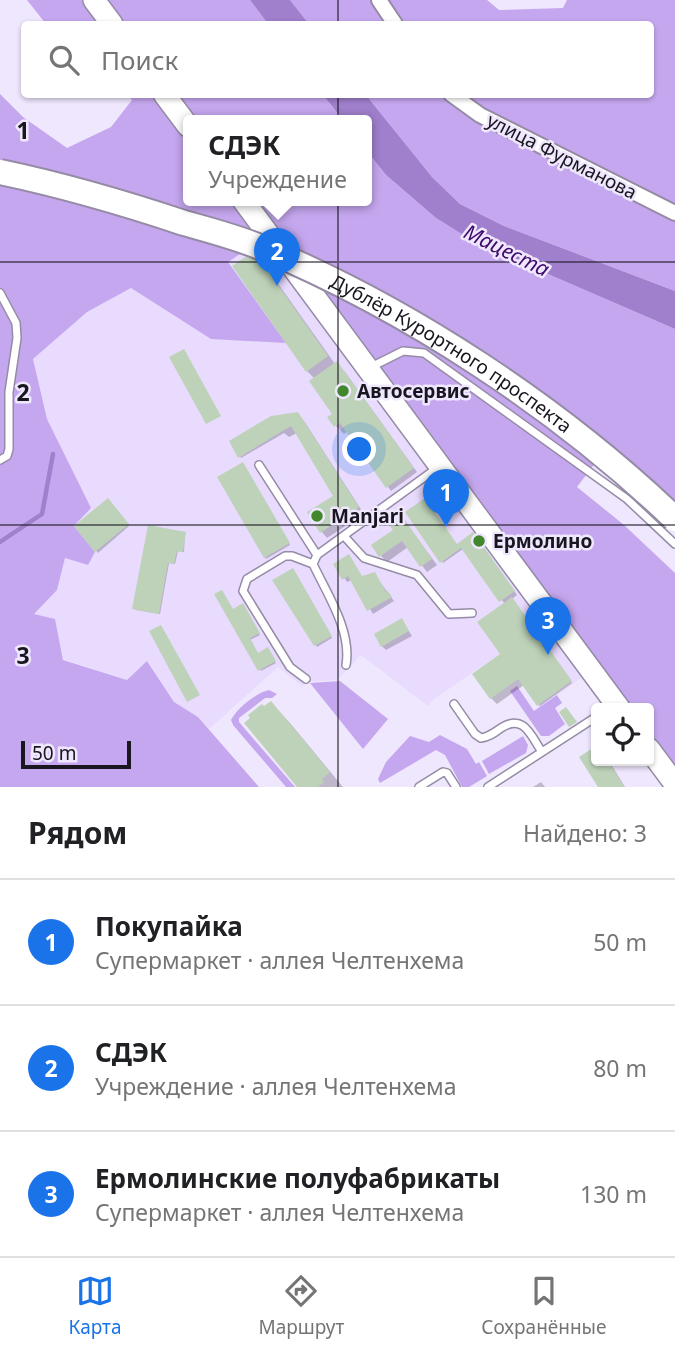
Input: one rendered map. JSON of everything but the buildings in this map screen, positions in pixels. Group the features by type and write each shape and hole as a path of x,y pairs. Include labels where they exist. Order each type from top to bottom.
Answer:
{"highway":[{"name":"Дублёр Курортного проспекта","path":"0,173 129,205 258,246 352,290 457,350 537,404 651,496 675,519"}],"main road":[{"path":"94,0 110,21"},
{"path":"167,98 183,119"},
{"path":"247,206 441,465 611,703"},
{"path":"654,756 675,785"}],"street":[{"path":"379,0 393,21"},
{"name":"улица Фурманова","path":"457,98 480,115 675,213"}],"lane":[{"path":"0,293 16,323 17,338 9,392 9,449 7,456 0,460"},
{"path":"369,369 403,351 424,353 627,499 675,544"},
{"path":"259,465 315,559 345,637 348,651 346,665"},
{"path":"306,679 290,667 243,591 247,579 285,556 315,559 441,465"},
{"path":"344,536 365,558 417,575 449,614 472,613"},
{"path":"454,704 475,734 481,738 487,738 509,722 515,722 524,727 542,752"},
{"path":"488,787 591,720"},
{"path":"419,787 443,772 447,773 456,787"}],"shaded area":[{"path":"27,0 250,0 266,21 44,21"},
{"path":"290,0 487,0 499,10 563,8 567,0 675,0 675,291 504,226 460,204 432,177 368,98 654,98 654,21 307,21"},
{"path":"0,94 23,117 67,148 111,127 132,100 130,98 325,98 339,115 183,115 183,206 372,206 372,158 386,175 436,218 476,243 675,329 675,528 596,462 577,487 624,525 675,573 675,784 654,756 654,703 615,703 268,235 228,262 286,343 211,339 131,288 87,312 33,359 47,419 91,508 74,526 95,552 88,565 65,558 57,590 34,614 55,619 63,660 127,680 147,661 174,702 198,717 259,787 0,787"},
{"path":"269,235 591,671 539,708 500,654 434,699 428,706 361,655 337,680 308,682 302,686 278,667 209,729 198,717 174,702 148,661 128,680 63,659 55,619 33,614 57,590 65,558 88,564 95,553 74,526 91,508 47,419 33,359 87,312 131,288 211,339 285,342 228,261"},
{"path":"340,681 388,719 363,749 310,683"},
{"path":"517,686 534,711 557,695 562,703 555,708 565,724 549,736 541,736 510,691"},
{"path":"269,690 277,694 272,698 265,698 239,718 239,722 295,787 286,787 231,720 247,702"},
{"path":"440,735 467,749 487,776 469,787 462,787 445,755 436,750 380,783 378,779 386,762 410,736 429,742"},
{"path":"523,736 528,745 526,753 489,774 482,761"}],"water":[{"path":"250,0 290,0 307,21 266,21"},
{"name":"Мацеста","path":"325,98 368,98 432,177 460,204 504,226 675,291 675,329 476,243 436,218 386,175 372,158 372,115 339,115"}],"waterway":[{"path":"0,542 42,514 53,454"}],"place":[{"name":"СДЭК","path":"277,286"},
{"name":"Автосервис","path":"343,391"},
{"name":"Manjari","path":"317,516"},
{"name":"Покупайка","path":"446,527"},
{"name":"Ермолино","path":"479,541"},
{"name":"Ермолинские полуфабрикаты","path":"548,655"}]}
